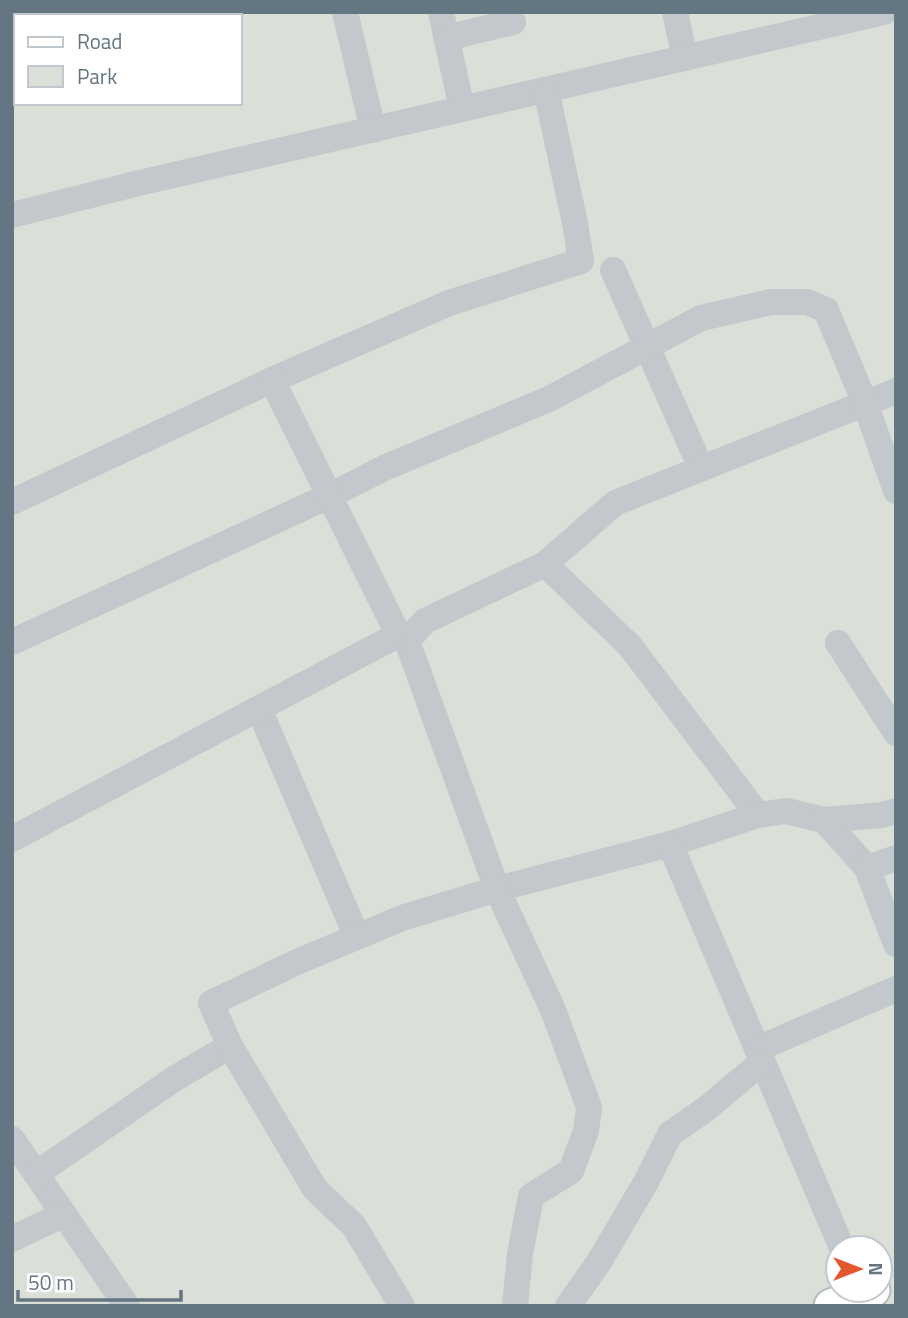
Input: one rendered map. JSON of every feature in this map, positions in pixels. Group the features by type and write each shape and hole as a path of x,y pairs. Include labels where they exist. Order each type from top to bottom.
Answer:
{"street":[{"path":"345,12 373,130"},
{"path":"441,12 461,109"},
{"path":"12,215 139,183 884,12"},
{"path":"679,13 685,58"},
{"path":"446,38 513,22"},
{"path":"12,502 272,380 449,303 580,261 575,223 546,90"},
{"path":"613,270 701,468"},
{"path":"12,642 384,468 550,399 701,318 771,302 807,302 826,310 896,491"},
{"path":"272,380 401,635 497,889 553,1010 589,1107 586,1131 571,1171 531,1196 520,1254 515,1306"},
{"path":"12,839 390,639 545,564 615,503 896,391"},
{"path":"545,564 630,646 758,815"},
{"path":"838,643 896,733"},
{"path":"259,709 357,937"},
{"path":"402,1306 354,1226 315,1189 230,1046 211,1003 402,918 497,889 670,844 758,815 786,811 824,820 882,815 896,811"},
{"path":"824,820 867,868 896,944"},
{"path":"670,844 836,1234"},
{"path":"867,868 896,858"},
{"path":"568,1306 599,1262 646,1182 670,1134 706,1109 760,1056 896,989"},
{"path":"36,1174 174,1079 230,1046"},
{"path":"12,1139 127,1306"},
{"path":"12,1239 64,1214"}],"green space":[{"path":"12,12 896,12 896,1306 12,1306"}]}
